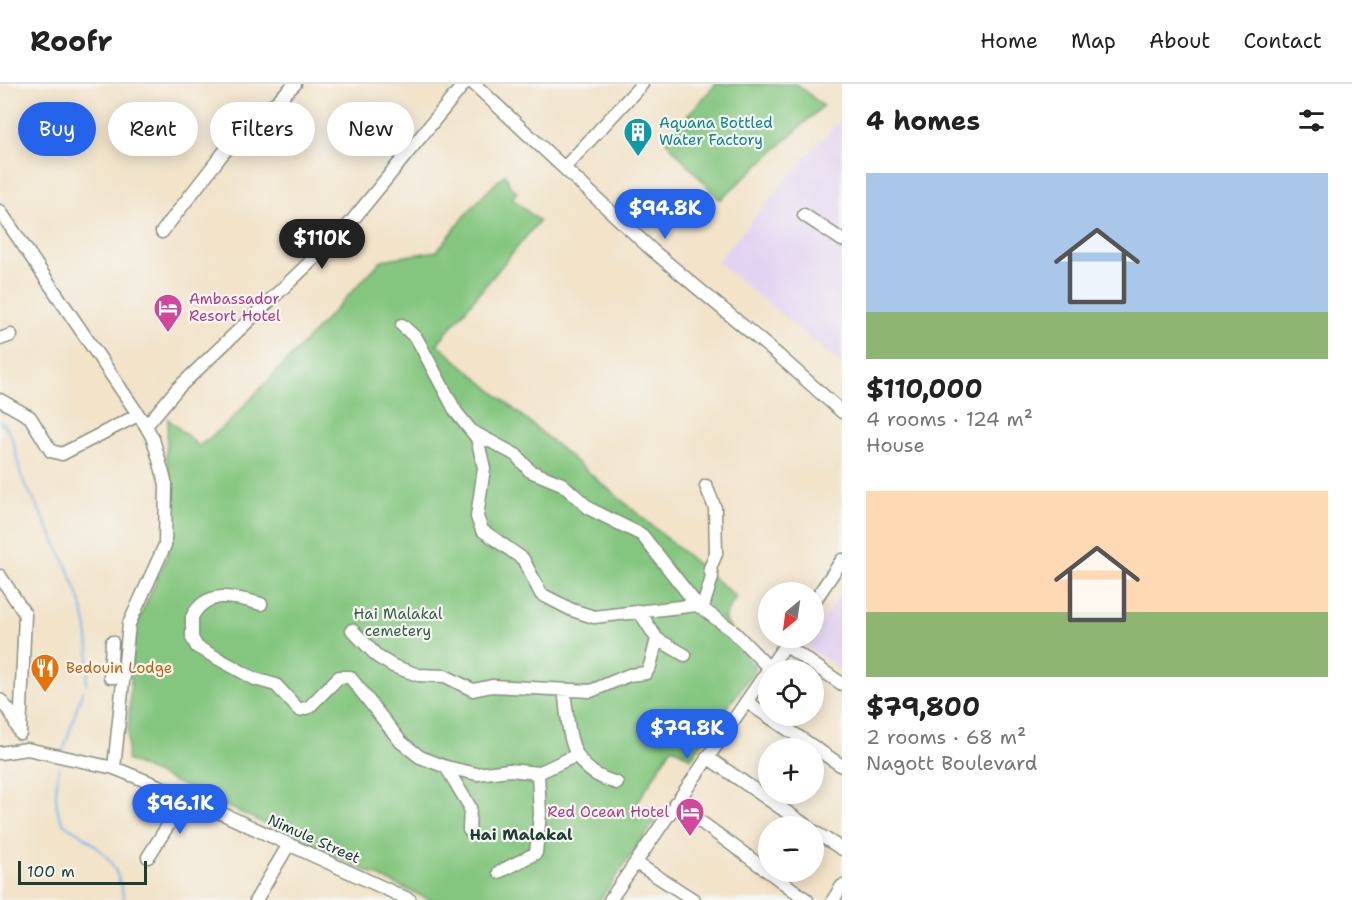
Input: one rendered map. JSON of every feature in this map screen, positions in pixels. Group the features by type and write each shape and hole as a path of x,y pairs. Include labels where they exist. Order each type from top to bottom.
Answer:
{"street":[{"path":"162,232 224,152 295,84"},
{"path":"146,426 177,389 346,228 464,84"},
{"path":"474,84 652,250 778,355 842,412"},
{"path":"564,168 642,84"},
{"path":"0,211 146,426 153,439 166,484 165,545 129,624 114,768"},
{"path":"804,215 842,240"},
{"path":"402,325 417,339 456,412 475,433 516,455 530,471 562,484 590,509 642,534 700,606 732,630 761,660"},
{"path":"0,400 30,417 51,451 57,454 62,454 138,415"},
{"path":"475,433 484,468 477,518 486,534 523,559 541,594 572,610 594,617 700,606"},
{"path":"700,606 712,577 710,568 716,554 715,508 706,486"},
{"path":"824,587 842,560"},
{"path":"0,576 25,614 26,643 20,697 20,733"},
{"path":"261,604 225,595 206,601 192,617 192,638 197,646 247,675 276,685 299,710 309,707 339,677 350,677 401,742 420,757 446,767 477,774 509,770 538,773 577,755"},
{"path":"639,611 657,639 685,655"},
{"path":"352,630 378,657 410,673 438,674 473,690 492,687 591,691 629,675 646,673 657,639"},
{"path":"112,642 110,677 124,677"},
{"path":"796,648 842,684"},
{"path":"610,900 758,685"},
{"path":"564,690 568,724 577,755 584,769 598,778 616,783"},
{"path":"0,700 11,713 27,749"},
{"path":"747,702 842,766"},
{"name":"Nimule Street","path":"0,753 27,749 114,768 186,797 410,900"},
{"path":"707,757 793,816"},
{"path":"446,767 471,807 469,830"},
{"path":"500,872 536,853 540,814 538,773"},
{"path":"148,857 186,797"},
{"path":"675,803 807,900"},
{"path":"824,838 842,849"},
{"path":"256,900 289,844"},
{"path":"636,863 694,900"},
{"path":"833,900 842,886"}],"shaded area":[{"path":"842,119 842,364 717,262 810,152"},
{"path":"842,592 842,671 809,648 824,648 824,619"}],"green space":[{"path":"716,84 797,84 823,106 720,200 665,140"},
{"name":"Hai Malakal cemetery","path":"505,174 510,186 517,192 512,198 539,221 437,344 736,597 724,618 755,669 691,758 672,747 634,808 655,821 600,900 430,900 127,760 133,633 167,556 172,531 173,494 166,456 168,419 199,446 228,423 382,260 437,251 473,206"}],"waterway":[{"path":"0,422 10,434 20,473 58,547 77,591 88,637 89,660 86,684"},
{"path":"63,752 82,692"},
{"path":"59,766 56,794 60,816 64,824 92,842 106,856 119,878 124,900"}],"place":[{"name":"Aquana Bottled Water Factory","path":"638,158"},
{"name":"Ambassador Resort Hotel","path":"168,334"},
{"name":"Bedouin Lodge","path":"45,694"},
{"name":"Red Ocean Hotel","path":"690,838"}],"district":[{"name":"Hai Malakal","path":"521,834"}]}
